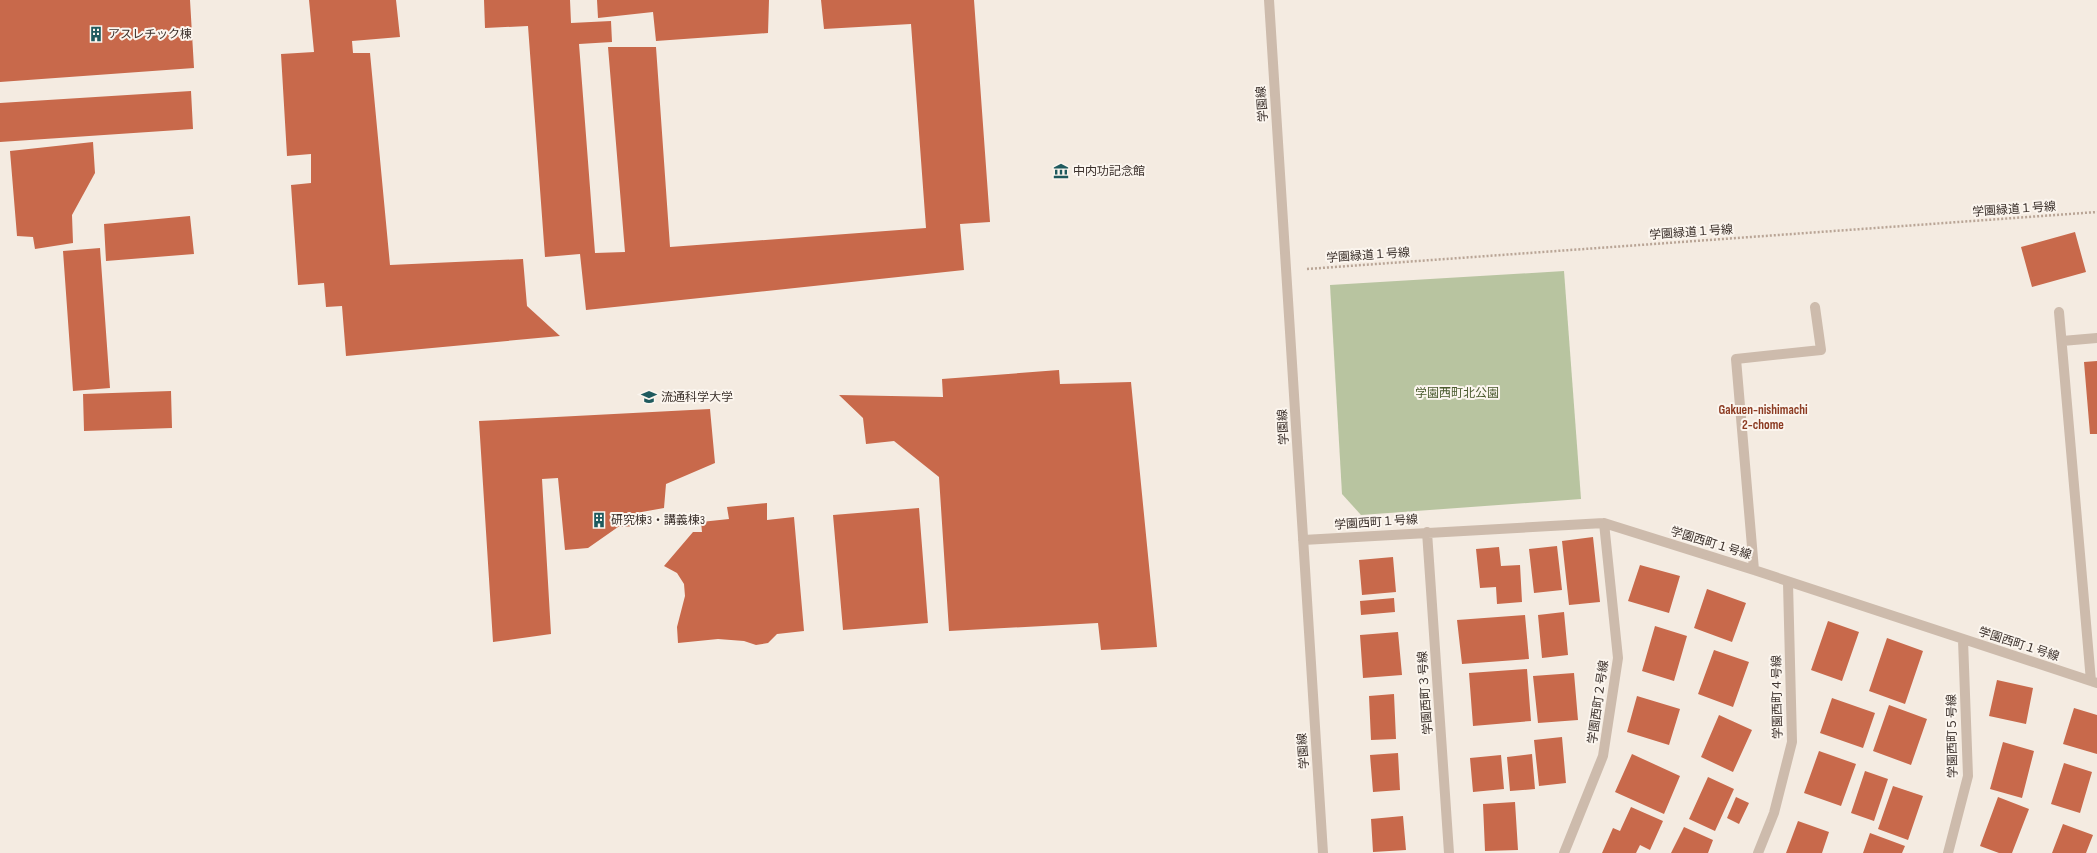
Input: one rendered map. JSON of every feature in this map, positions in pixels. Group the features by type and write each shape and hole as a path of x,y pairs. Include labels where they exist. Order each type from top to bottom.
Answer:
{"street":[{"name":"学園線","path":"1268,0 1323,853"},
{"path":"1754,570 1736,359 1821,350 1815,307"},
{"path":"2059,312 2094,682"},
{"path":"2062,341 2097,338"},
{"name":"学園西町１号線","path":"1302,540 1604,523 1754,570 1788,583 2094,682"},
{"name":"学園西町２号線","path":"1564,853 1603,756 1618,658 1604,523"},
{"name":"学園西町３号線","path":"1427,532 1449,853"},
{"name":"学園西町４号線","path":"1758,853 1774,813 1792,742 1788,583"},
{"name":"学園西町５号線","path":"1948,853 1968,776 1963,640"}],"path":[{"name":"学園緑道１号線","path":"1286,270 2097,212"}],"green space":[{"name":"学園西町北公園","path":"1564,271 1581,499 1361,515 1342,494 1330,285"}],"building":[{"name":"アスレチック棟","path":"0,0 190,0 194,68 0,82"},
{"path":"309,0 396,0 400,37 352,41 353,53 370,53 390,265 523,259 527,306 560,336 346,356 342,306 326,307 324,283 298,285 291,185 311,183 311,154 287,156 281,54 314,52"},
{"path":"484,0 570,0 571,23 611,21 612,42 579,44 595,253 625,252 608,47 656,47 670,247 926,228 911,24 824,29 821,0 974,0 990,222 960,224 964,270 586,310 580,254 545,257 528,26 485,28"},
{"path":"597,0 769,0 768,33 656,41 653,12 598,18"},
{"path":"191,91 193,129 0,142 0,103"},
{"path":"93,142 95,173 72,215 73,243 35,249 33,237 17,236 10,151"},
{"path":"190,216 194,254 106,261 104,224"},
{"path":"2075,232 2086,272 2032,287 2021,247"},
{"path":"100,248 110,388 73,391 63,251"},
{"path":"2097,361 2097,434 2090,434 2084,362"},
{"path":"1059,370 1060,384 1131,382 1157,647 1101,650 1098,623 949,631 939,477 894,441 866,444 863,418 839,395 943,397 942,379"},
{"path":"171,391 172,428 84,431 83,394"},
{"name":"研究棟3・講義棟3","path":"710,409 715,463 666,484 664,508 636,513 637,526 618,527 588,548 565,550 558,478 542,479 551,634 493,642 479,421"},
{"path":"767,503 767,520 794,517 804,631 777,634 768,643 756,645 744,641 718,639 678,643 677,627 685,596 684,584 677,573 664,566 693,532 702,532 701,522 729,519 727,507"},
{"path":"919,508 928,623 843,630 833,515"},
{"path":"1593,537 1600,602 1569,605 1562,541"},
{"path":"1557,546 1562,590 1534,593 1529,549"},
{"path":"1499,547 1501,566 1520,565 1522,602 1497,604 1496,587 1480,588 1476,549"},
{"path":"1393,557 1396,592 1362,595 1359,560"},
{"path":"1640,565 1680,576 1669,613 1628,601"},
{"path":"1707,589 1746,603 1732,642 1694,628"},
{"path":"1394,598 1395,612 1361,615 1360,601"},
{"path":"1564,612 1568,655 1542,658 1538,615"},
{"path":"1525,615 1529,659 1462,664 1457,620"},
{"path":"1828,621 1859,632 1842,681 1811,670"},
{"path":"1655,626 1687,636 1674,681 1642,671"},
{"path":"1398,632 1402,675 1363,678 1360,635"},
{"path":"1887,638 1923,651 1905,704 1869,691"},
{"path":"1714,650 1749,662 1733,707 1698,694"},
{"path":"1527,669 1531,721 1473,726 1469,673"},
{"path":"1574,673 1578,720 1538,723 1533,676"},
{"path":"1997,680 2033,688 2026,724 1989,716"},
{"path":"1394,694 1396,739 1371,740 1369,696"},
{"path":"1637,696 1680,709 1669,745 1627,732"},
{"path":"1832,698 1875,713 1863,748 1820,733"},
{"path":"1889,705 1927,719 1911,765 1873,751"},
{"path":"2074,708 2097,715 2097,754 2063,744"},
{"path":"1719,715 1752,730 1733,772 1701,757"},
{"path":"1562,737 1566,783 1539,786 1534,740"},
{"path":"2003,742 2034,751 2022,798 1990,789"},
{"path":"1819,751 1856,764 1841,806 1804,793"},
{"path":"1398,753 1400,790 1373,792 1370,755"},
{"path":"1532,754 1535,789 1510,791 1507,757"},
{"path":"1632,754 1680,776 1664,814 1615,792"},
{"path":"1501,755 1504,789 1473,792 1470,758"},
{"path":"2064,763 2092,772 2080,813 2051,804"},
{"path":"1865,771 1888,779 1874,821 1851,813"},
{"path":"1708,777 1734,789 1715,831 1689,819"},
{"path":"1893,786 1923,796 1908,840 1878,829"},
{"path":"1736,797 1749,803 1739,824 1727,818"},
{"path":"1998,797 2029,809 2012,853 1999,853 1980,846"},
{"path":"1515,802 1518,850 1485,851 1483,804"},
{"path":"1631,807 1663,821 1650,850 1640,845 1636,853 1602,853 1613,828 1620,831"},
{"path":"1403,816 1406,850 1373,852 1371,819"},
{"path":"1798,821 1829,832 1822,853 1786,853"},
{"path":"2063,824 2093,835 2086,853 2052,853"},
{"path":"1684,827 1713,840 1708,853 1671,853"},
{"path":"1870,833 1905,846 1902,853 1863,853"}],"place":[{"name":"アスレチック棟","path":"96,34"},
{"name":"中内功記念館","path":"1061,171"},
{"name":"流通科学大学","path":"649,397"},
{"name":"研究棟3・講義棟3","path":"599,520"}],"district":[{"name":"Gakuen-nishimachi 2-chome","path":"1763,416"}]}
